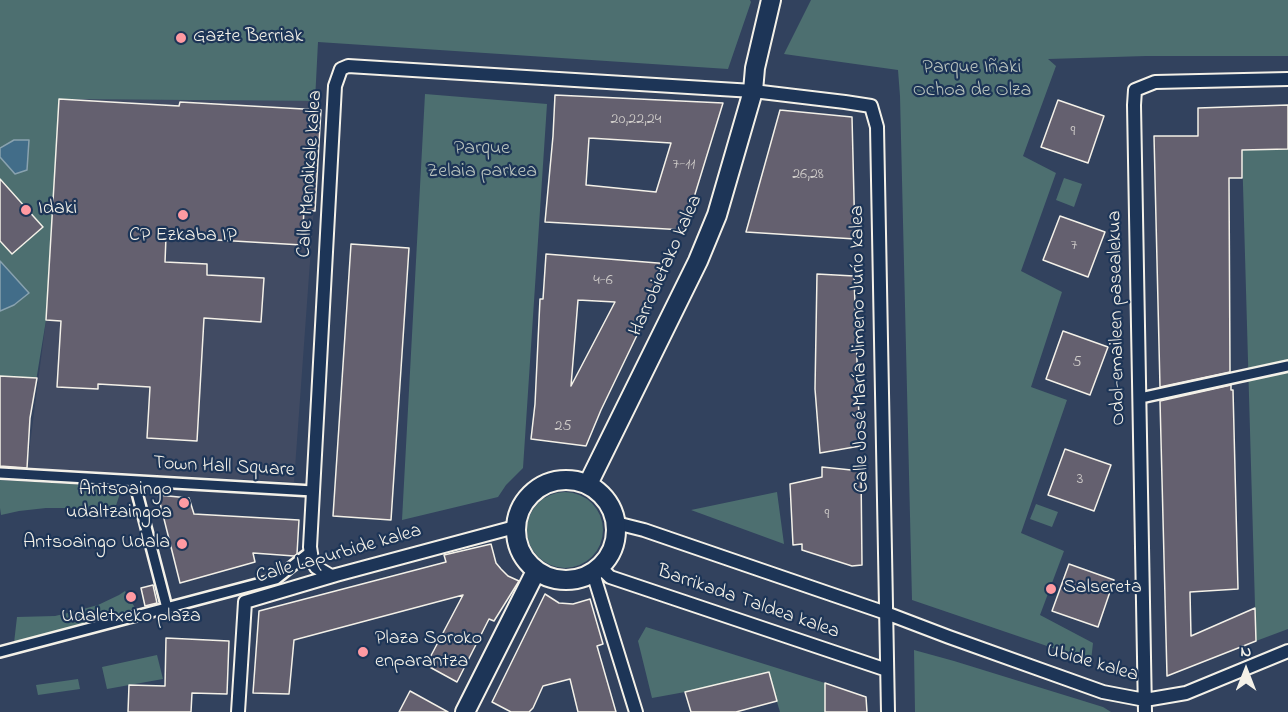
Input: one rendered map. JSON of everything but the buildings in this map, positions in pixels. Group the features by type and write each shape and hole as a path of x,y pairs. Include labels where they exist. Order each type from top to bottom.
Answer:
{"main road":[{"name":"Harrobietako kalea","path":"588,484 698,261 717,215 753,91 755,68 771,0"},
{"name":"Harrobietako kalea","path":"767,21 779,0"},
{"path":"572,479 588,484 602,494 611,507 616,523 616,539 611,554 596,570 579,579 549,578 536,571 525,559 517,544 515,527 519,511 527,497 540,486 556,480 572,479"},
{"path":"465,712 536,571"}],"street":[{"name":"Calle Mendikale kalea","path":"310,552 335,86 341,69 348,66 753,91"},
{"name":"Odol-emaileen pasealekua","path":"1145,706 1135,90 1155,82 1288,79"},
{"name":"Calle José María Jimeno Jurío kalea","path":"753,91 871,106 877,127 888,712"},
{"name":"Odol-emaileen pasealekua","path":"1145,397 1288,366"},
{"name":"Town Hall Square","path":"0,473 313,491"},
{"name":"Town Hall Square","path":"134,481 167,608"},
{"name":"Barrikada Taldea kalea","path":"616,523 645,530 886,613"},
{"name":"Calle Lapurbide kalea","path":"238,712 245,602 515,527"},
{"path":"0,652 276,579 310,552 316,567 332,576"},
{"name":"Barrikada Taldea kalea","path":"596,570 610,577 887,670"},
{"path":"596,570 636,712"},
{"name":"Ubide kalea","path":"886,613 1145,706 1185,693 1288,651"}],"shaded area":[{"name":"CP Ezkaba IP","path":"59,99 315,101 321,110 294,482 27,468 46,320"},
{"path":"14,140 29,140 27,170 15,174 0,157 0,148"},
{"path":"0,261 29,293 14,305 0,311"}],"green space":[{"name":"Idaki","path":"0,0 750,0 751,2 728,69 318,42 315,101 59,99 46,320 30,418 27,468 0,466"},
{"name":"Parque Iñaki Ochoa de Olza","path":"811,0 1288,0 1288,56 1048,59 1056,66 1023,156 1056,173 1021,271 1062,292 1031,387 1067,400 1021,533 1064,551 1040,615 1093,643 1091,661 912,600 898,70 784,54"},
{"name":"Parque Zelaia parkea","path":"425,94 547,104 523,468 498,497 402,520"},
{"path":"1288,149 1288,629 1256,641 1242,150"},
{"path":"1064,178 1082,184 1074,207 1056,200"},
{"path":"0,480 122,487 113,515 92,510 46,508 1,515"},
{"path":"565,492 580,495 592,503 600,515 603,530 600,545 592,557 580,565 565,568 550,565 538,557 530,545 527,530 530,515 538,503 550,495"},
{"path":"777,492 784,544 691,510"},
{"path":"1036,504 1058,512 1052,527 1030,519"},
{"path":"125,591 137,611 14,643 17,617 55,616 76,611 98,605"},
{"path":"646,627 825,683 825,712 780,712 768,672 652,698 638,641"},
{"path":"914,650 1103,707 1111,712 915,712"},
{"path":"157,655 163,679 107,689 102,667"},
{"path":"78,679 80,689 38,695 36,685"}],"place":[{"name":"Gazte Berriak","path":"181,38"},
{"name":"Idaki","path":"26,210"},
{"name":"CP Ezkaba IP","path":"183,215"},
{"name":"Antsoaingo udaltzaingoa","path":"184,503"},
{"name":"Antsoaingo Udala","path":"182,544"},
{"name":"Salsereta","path":"1051,589"},
{"name":"Udaletxeko plaza","path":"131,597"},
{"name":"Plaza Soroko enparantza","path":"363,652"}]}
